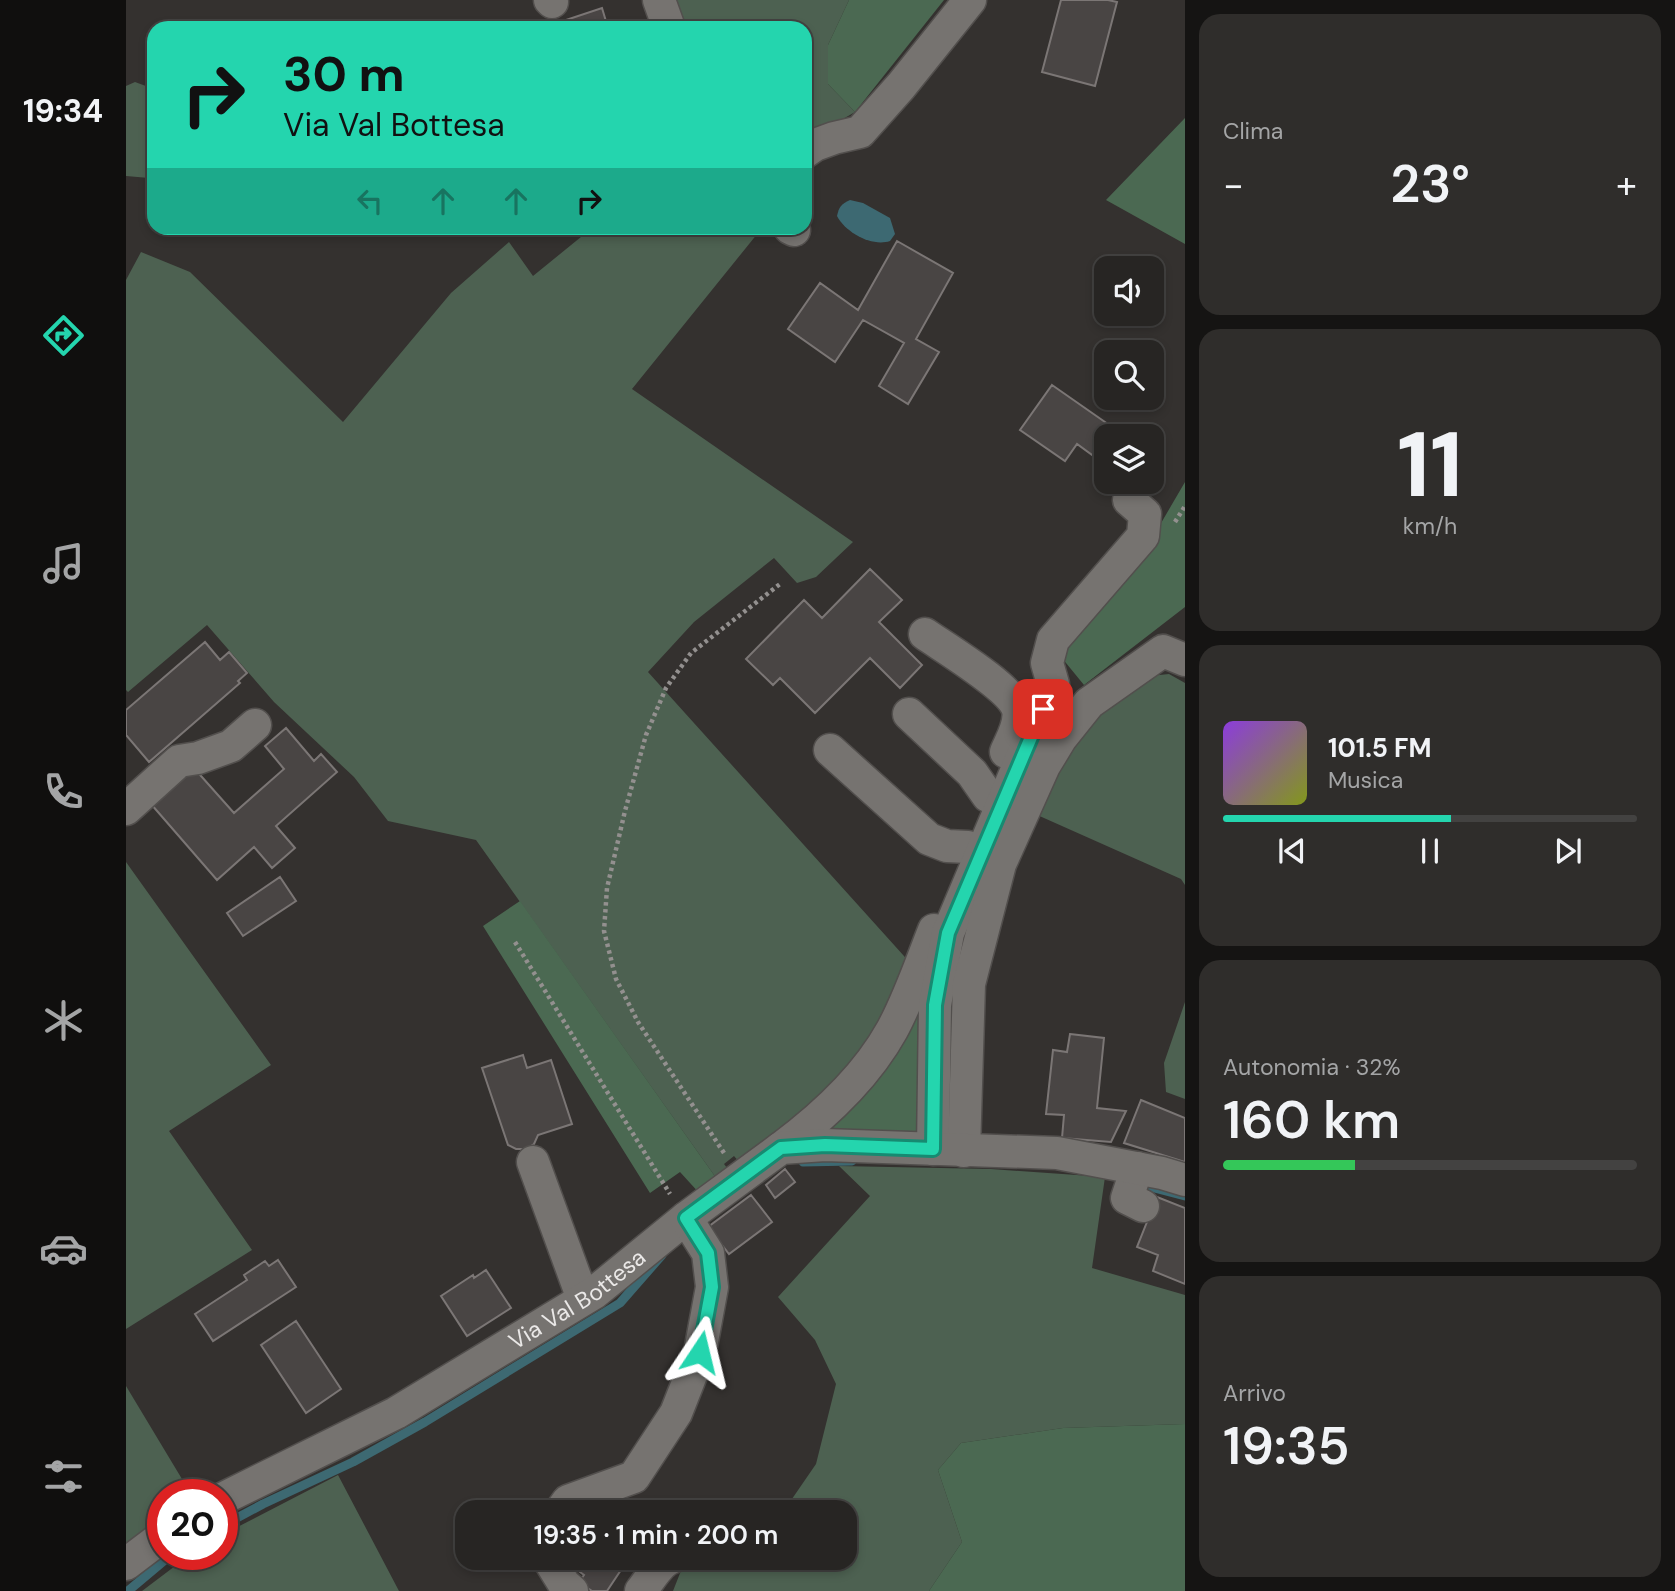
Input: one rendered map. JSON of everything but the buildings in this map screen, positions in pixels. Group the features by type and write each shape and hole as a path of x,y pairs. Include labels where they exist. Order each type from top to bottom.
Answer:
{"street":[{"path":"659,0 666,21"},
{"path":"812,147 860,132 970,0"},
{"path":"933,1149 935,1005 948,933 1053,684 1047,663 1053,640 1143,536 1144,514 1129,500"},
{"name":"Via Val Bottesa","path":"238,1491 396,1413 583,1300 686,1218 812,1125 870,1064 893,1029 1019,721 1017,708 1002,688 925,634"},
{"path":"964,1151 969,984 1000,864 1023,808 1061,738 1089,703 1163,651 1185,660"},
{"path":"909,714 972,773 988,796"},
{"path":"126,809 178,761 198,758 231,746 255,724"},
{"path":"830,750 929,839 947,846 968,847"},
{"path":"781,1148 825,1145 1058,1153 1185,1180"},
{"path":"533,1162 583,1300"},
{"path":"1137,1168 1127,1196 1143,1206"},
{"path":"571,1500 634,1477 676,1413 700,1352 712,1287 708,1253 686,1218"},
{"path":"126,1564 147,1548"},
{"path":"555,1570 572,1591"},
{"path":"641,1591 657,1570"}],"path":[{"path":"741,1177 638,1022 616,979 604,932 607,888 625,811 646,735 666,688 691,653 779,584"},
{"path":"515,942 686,1218"}],"green space":[{"path":"670,0 849,0 828,45 828,84 855,112 812,137 812,21 677,21"},
{"path":"849,0 944,0 855,112 828,84 828,45"},
{"path":"135,82 147,86 147,178 126,176 126,86"},
{"path":"1185,118 1185,244 1106,200"},
{"path":"583,235 756,235 632,389 853,542 816,577 797,583 774,558 694,622 648,672 913,966 881,1032 812,1109 740,1163 734,1156 724,1164 731,1173 719,1182 476,840 388,821 354,777 274,702 207,625 128,692 126,690 126,280 141,252 190,272 343,422 451,293 509,242 533,276"},
{"path":"1185,482 1185,607 1084,685 1057,652 1136,566"},
{"path":"1169,674 1185,683 1185,885 1181,879 1035,814 1085,727 1150,676"},
{"path":"126,862 271,1065 169,1131 252,1250 126,1329"},
{"path":"520,901 719,1182 701,1195 680,1172 650,1193 483,926"},
{"path":"930,965 920,1132 859,1133 826,1128"},
{"path":"1185,1002 1185,1099 1166,1092 1164,1063"},
{"path":"839,1166 991,1169 1105,1177 1092,1268 1185,1295 1185,1424 1063,1428 961,1443 938,1470 962,1542 929,1591 673,1591 681,1570 857,1570 857,1500 791,1500 816,1464 836,1384 815,1340 778,1297 870,1196"},
{"path":"126,1386 182,1479 147,1479 147,1530 126,1544"},
{"path":"1185,1424 1185,1591 929,1591 962,1542 938,1470 961,1443 1063,1428"},
{"path":"338,1475 399,1591 142,1591 170,1570 238,1570 238,1527"}],"water":[{"path":"850,200 863,203 890,218 895,234 890,241 875,242 860,237 841,222 837,216 839,210"}],"waterway":[{"path":"803,1162 852,1161"},
{"path":"1139,1184 1185,1196"},
{"path":"238,1517 353,1462 425,1422 620,1303 662,1255"},
{"path":"128,1591 153,1570"}],"route":[{"path":"700,1352 712,1287 708,1253 686,1218 781,1148 825,1145 933,1149 935,1005 948,933 1043,709"}]}
